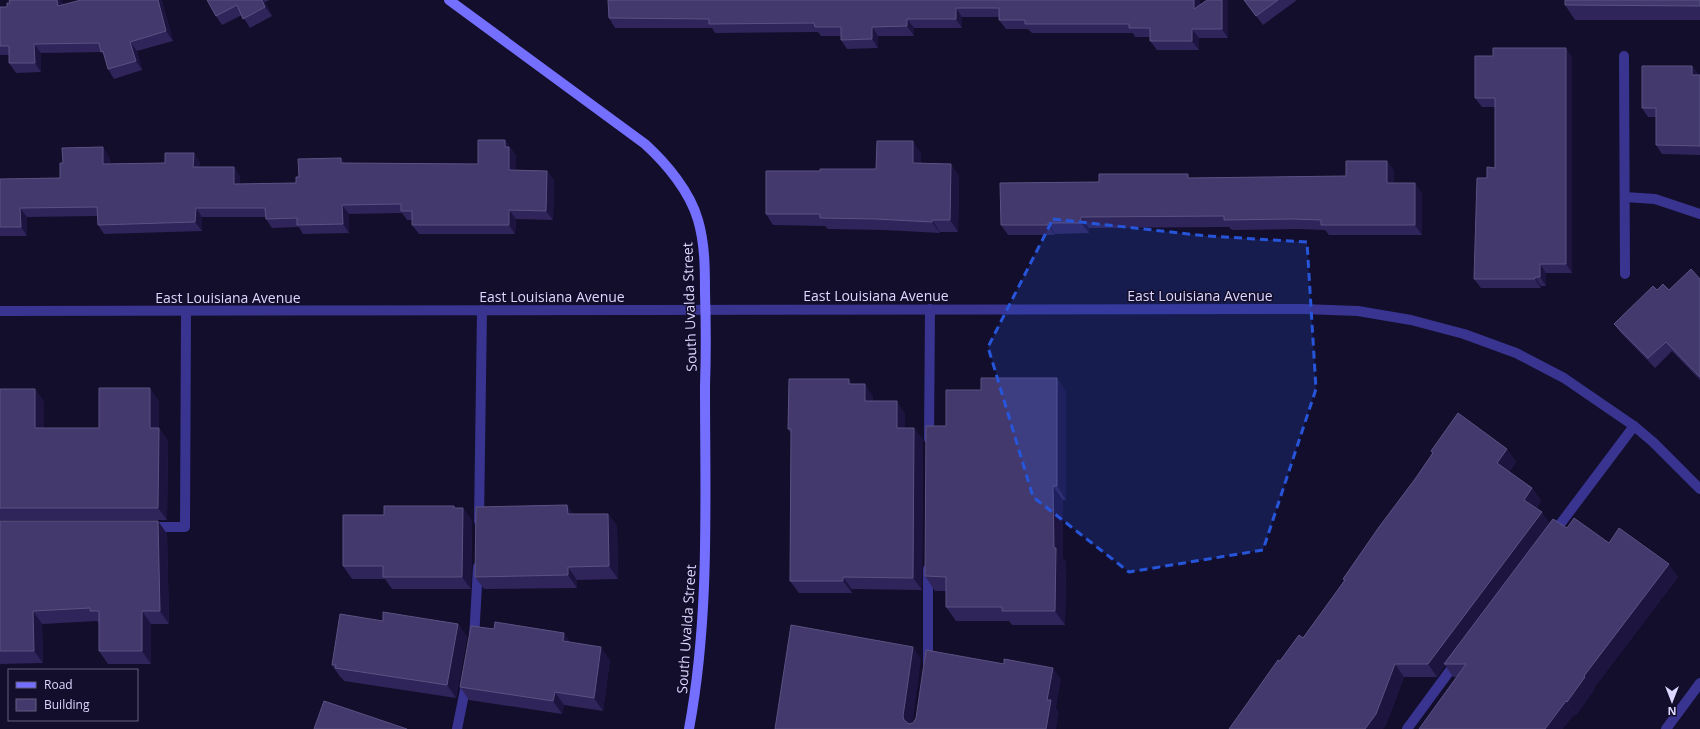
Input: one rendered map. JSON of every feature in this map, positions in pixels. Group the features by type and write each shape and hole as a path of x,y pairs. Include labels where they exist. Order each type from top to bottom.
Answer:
{"street":[{"name":"South Uvalda Street","path":"451,0 639,140 662,160 672,172 686,195 698,220 705,262 706,309 704,589 701,652 689,729"},
{"path":"1624,56 1625,274"},
{"path":"1625,197 1655,199 1695,211 1700,214"},
{"path":"929,450 930,309"},
{"name":"East Louisiana Avenue","path":"0,311 1303,309 1358,312 1404,319 1464,334 1516,353 1564,378 1634,426 1653,442 1700,489"},
{"path":"478,531 482,310"},
{"path":"138,527 185,528 186,311"},
{"path":"1547,541 1634,426"},
{"path":"473,647 478,587 478,555"},
{"path":"926,674 928,659 928,561"},
{"path":"1407,729 1462,654"},
{"path":"457,729 469,668"},
{"path":"1666,729 1700,683"}],"highlighted area":[{"path":"1053,219 1207,236 1307,242 1316,389 1263,550 1129,572 1033,497 988,347"}],"building":[{"path":"9,0 57,0 58,6 81,0 158,0 166,31 130,42 136,61 108,69 99,43 34,44 35,63 9,63 9,46 0,46 0,7 7,7 7,3 10,3"},
{"path":"207,0 262,0 265,7 243,19 237,5 216,16"},
{"path":"608,0 1194,0 1194,9 1207,0 1222,0 1222,29 1192,29 1192,41 1150,41 1150,28 1129,28 1129,24 1025,24 1025,20 999,20 999,8 956,8 956,19 907,19 907,26 872,27 872,39 841,40 841,27 815,27 814,23 709,24 709,19 609,18"},
{"path":"1244,0 1278,0 1256,16"},
{"path":"1565,0 1700,0 1700,6 1565,5"},
{"path":"1493,48 1566,48 1566,264 1540,264 1540,277 1535,277 1535,279 1474,279 1477,178 1487,178 1487,167 1495,168 1495,98 1475,98 1475,56 1493,56"},
{"path":"1642,66 1692,66 1692,75 1700,75 1700,146 1656,145 1656,108 1642,108"},
{"path":"478,140 505,140 505,147 509,147 509,170 547,171 546,211 509,210 509,225 412,225 412,211 401,211 401,204 342,205 343,224 297,225 297,218 266,219 265,208 196,208 195,222 98,225 97,207 20,208 21,227 0,227 0,179 60,178 60,163 63,163 62,148 103,147 103,164 165,163 165,153 194,153 193,167 234,167 234,184 296,183 296,177 299,177 298,159 341,158 341,163 478,164"},
{"path":"877,141 913,141 913,163 951,164 950,220 932,220 932,222 820,218 820,214 766,214 766,171 876,169"},
{"path":"1346,161 1387,161 1387,183 1415,183 1415,225 1321,225 1321,220 1224,220 1224,216 1081,217 1081,223 1001,225 1000,183 1099,182 1099,174 1188,174 1188,178 1346,176"},
{"path":"1691,269 1700,279 1700,377 1666,342 1648,358 1614,324 1653,286 1657,290 1663,284 1669,290"},
{"path":"981,378 1057,378 1057,486 1053,486 1054,548 1056,548 1055,611 1002,611 1002,607 946,607 946,577 925,576 926,426 946,426 946,390 981,390"},
{"path":"789,379 849,379 849,384 865,384 865,401 897,401 897,428 914,428 913,578 843,577 843,581 790,581 791,429 788,429"},
{"path":"99,388 150,388 150,428 159,428 158,508 0,508 0,389 35,389 35,428 99,428"},
{"path":"1458,413 1507,449 1497,463 1532,488 1524,500 1542,512 1428,664 1395,664 1376,714 1365,729 1229,729 1278,660 1280,661 1299,635 1303,638 1345,580 1343,579 1379,527 1433,453 1431,451"},
{"path":"567,505 568,514 608,514 609,566 568,567 568,575 475,577 476,507"},
{"path":"384,506 454,506 454,508 463,508 462,577 383,577 383,566 343,566 343,515 384,515"},
{"path":"1574,518 1609,543 1619,528 1669,564 1584,676 1585,677 1567,702 1566,701 1545,729 1419,729 1466,664 1444,664 1553,519 1567,528"},
{"path":"0,521 158,521 160,611 142,611 142,651 99,651 99,611 90,611 90,608 33,611 34,651 0,651"},
{"path":"383,612 458,624 447,685 335,668 336,665 332,665 340,614 383,621"},
{"path":"495,622 564,633 563,641 601,647 594,698 555,692 553,701 460,687 471,626 494,629"},
{"path":"791,625 913,647 903,716 904,720 909,724 913,723 916,718 926,650 1004,664 1004,659 1053,668 1047,700 1051,700 1046,729 775,729"},
{"path":"324,701 407,729 314,729"}]}
